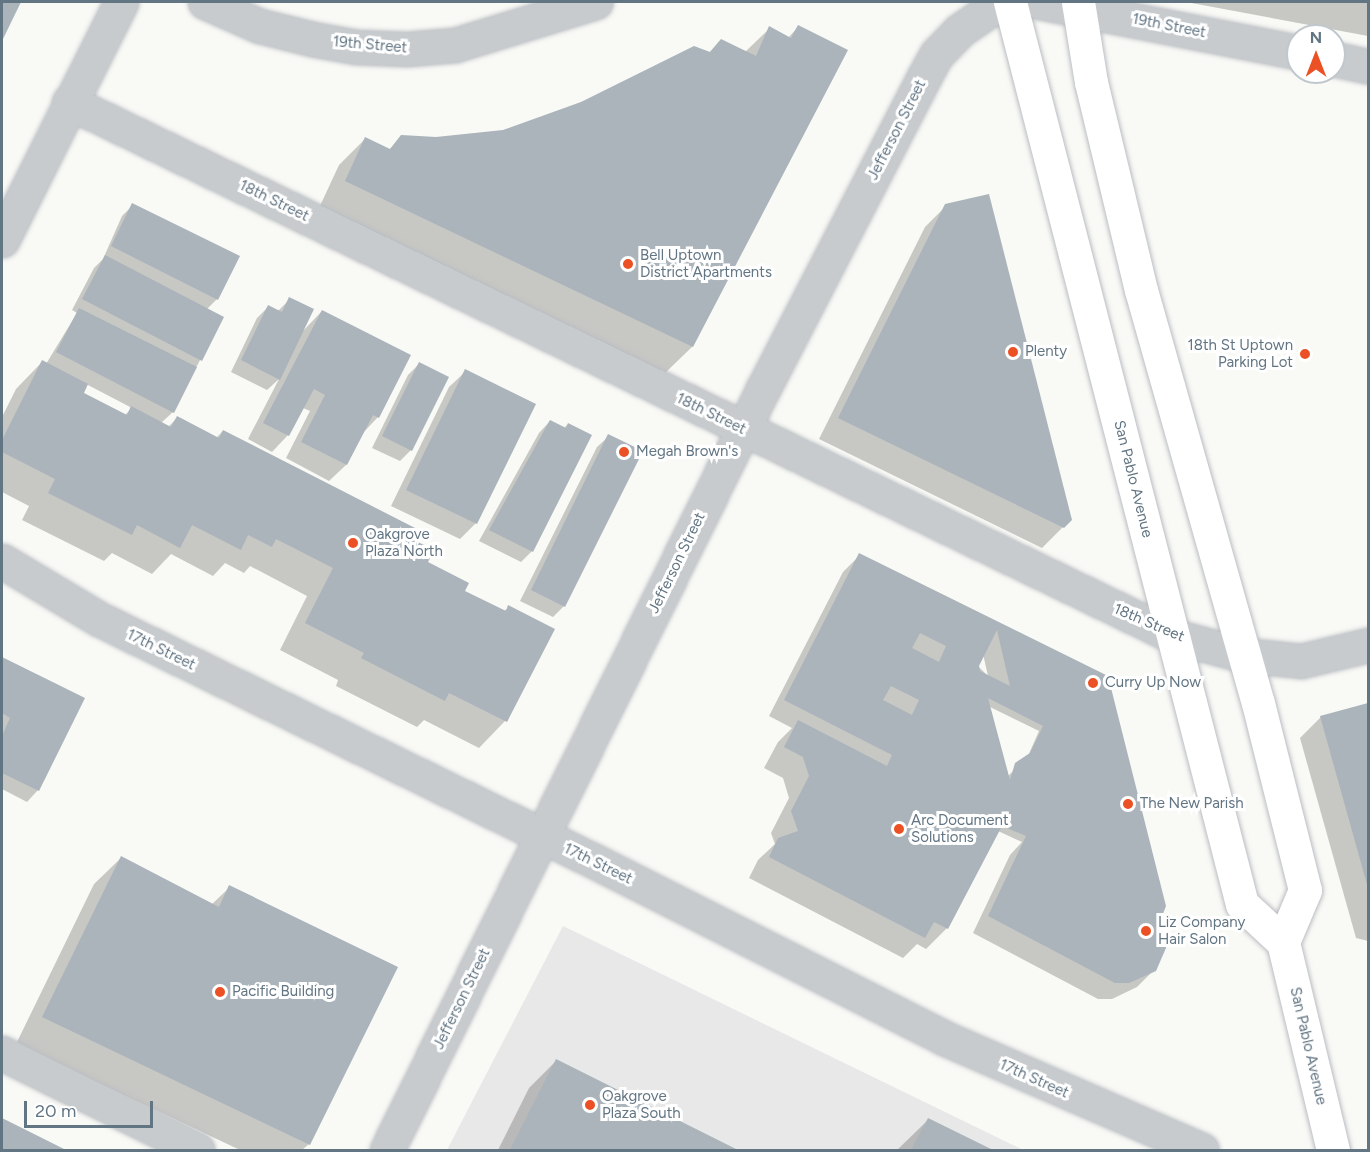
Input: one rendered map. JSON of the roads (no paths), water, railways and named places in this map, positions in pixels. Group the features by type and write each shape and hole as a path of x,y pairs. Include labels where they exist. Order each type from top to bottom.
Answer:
{"main road":[{"name":"San Pablo Avenue","path":"1010,2 1242,904 1282,942 1333,1150"},
{"path":"1078,5 1091,82 1141,290 1244,655 1305,890 1282,942"}],"street":[{"path":"2,240 121,2"},
{"name":"19th Street","path":"205,2 260,26 356,47 407,49 454,45 542,11 596,2"},
{"name":"Jefferson Street","path":"387,1150 743,430 937,54 959,32 1001,2"},
{"name":"19th Street","path":"1040,2 1078,5 1286,49"},
{"path":"1346,61 1368,66"},
{"name":"18th Street","path":"69,102 1173,636 1244,655 1301,661 1368,645"},
{"name":"17th Street","path":"2,561 99,619 944,1038 1148,1130 1202,1150"},
{"path":"2,1053 197,1150"}],"place":[{"name":"Bell Uptown District Apartments","path":"628,264"},
{"name":"Plenty","path":"1013,352"},
{"name":"18th St Uptown Parking Lot","path":"1305,354"},
{"name":"Megah Brown's","path":"624,452"},
{"name":"Oakgrove Plaza North","path":"353,543"},
{"name":"Curry Up Now","path":"1093,683"},
{"name":"The New Parish","path":"1128,804"},
{"name":"Arc Document Solutions","path":"899,829"},
{"name":"Liz Company Hair Salon","path":"1146,931"},
{"name":"Pacific Building","path":"220,992"},
{"name":"Oakgrove Plaza South","path":"590,1105"}]}
